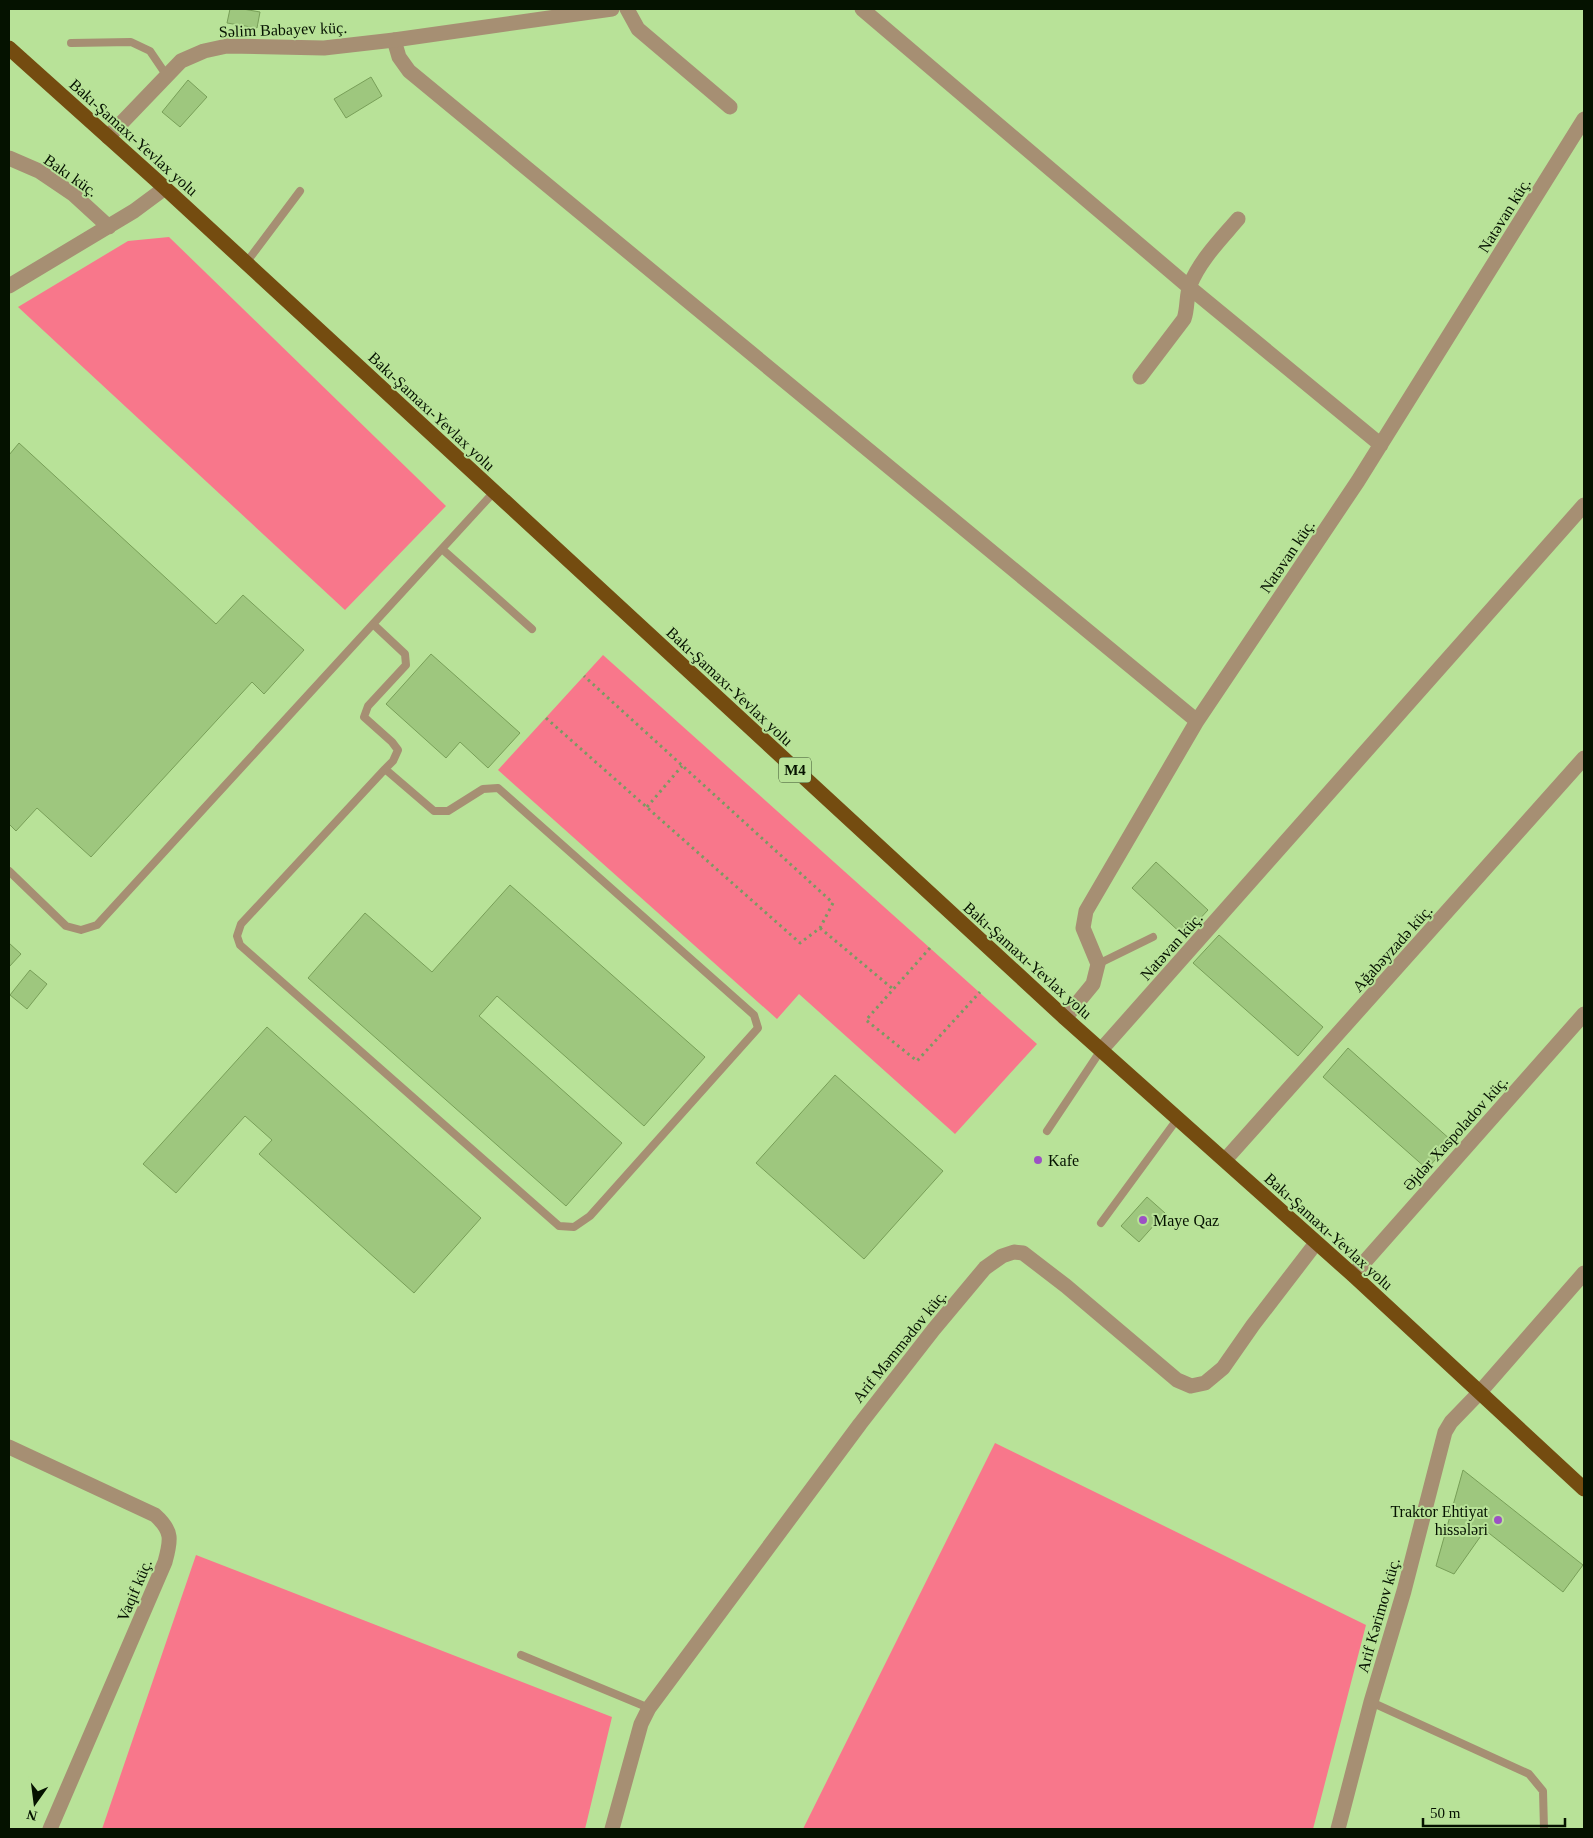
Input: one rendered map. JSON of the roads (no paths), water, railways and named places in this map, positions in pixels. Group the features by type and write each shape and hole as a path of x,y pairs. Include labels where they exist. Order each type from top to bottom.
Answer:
{"highway":[{"name":"Bakı-Şamaxı-Yevlax yolu","path":"9,48 165,188 1065,1018 1352,1275 1584,1489"}],"street":[{"name":"Səlim Babayev küç.","path":"108,137 181,61 204,50 228,46 324,48 612,9"},
{"path":"627,9 638,29 730,107"},
{"path":"862,9 1189,287 1381,445"},
{"path":"394,40 399,57 409,71 1197,721"},
{"name":"Natəvan küç.","path":"1098,964 1083,928 1086,911 1197,721 1381,445 1584,120"},
{"name":"Bakı küç.","path":"9,158 40,171 66,189 109,227"},
{"path":"9,286 109,227 165,188"},
{"path":"1140,377 1184,319 1188,308 1189,287 1199,268 1238,219"},
{"name":"Natəvan küç.","path":"1101,1050 1584,505"},
{"name":"Ağabəyzadə küç.","path":"1225,1160 1584,758"},
{"path":"1065,1018 1092,984 1098,964"},
{"name":"Əjdər Xaspoladov küç.","path":"1352,1275 1584,1014"},
{"name":"Arif Məmmədov küç.","path":"612,1829 640,1724 649,1708 860,1424 934,1329 994,1261 1014,1252 1023,1253 1066,1286 1176,1380 1191,1386 1205,1383 1223,1368 1253,1325 1316,1243"},
{"name":"Arif Kərimov küç.","path":"1338,1829 1371,1702 1404,1591 1445,1432 1451,1422 1480,1392 1584,1274"},
{"name":"Vaqif küç.","path":"10,1450 155,1515 165,1524 169,1532 170,1544 165,1562 50,1829"}],"lane":[{"path":"71,43 132,42 150,51 167,76"},
{"path":"246,263 300,191"},
{"path":"9,871 66,926 81,930 97,926 494,492"},
{"path":"442,549 532,629"},
{"path":"373,624 406,654 406,665 368,706 364,717 392,742 398,750 393,761 385,769 241,924 237,936 240,945 559,1226 574,1227 590,1216 758,1028 754,1015 498,788 482,789 448,811 434,811 385,769"},
{"path":"1098,964 1153,938"},
{"path":"1047,1130 1101,1050"},
{"path":"1102,1223 1178,1118"},
{"path":"521,1655 649,1708"},
{"path":"1371,1702 1529,1774 1543,1791 1544,1829"}],"place":[{"name":"Kafe","path":"1038,1160"},
{"name":"Maye Qaz","path":"1143,1220"},
{"name":"Traktor Ehtiyat hissələri","path":"1498,1520"}]}
